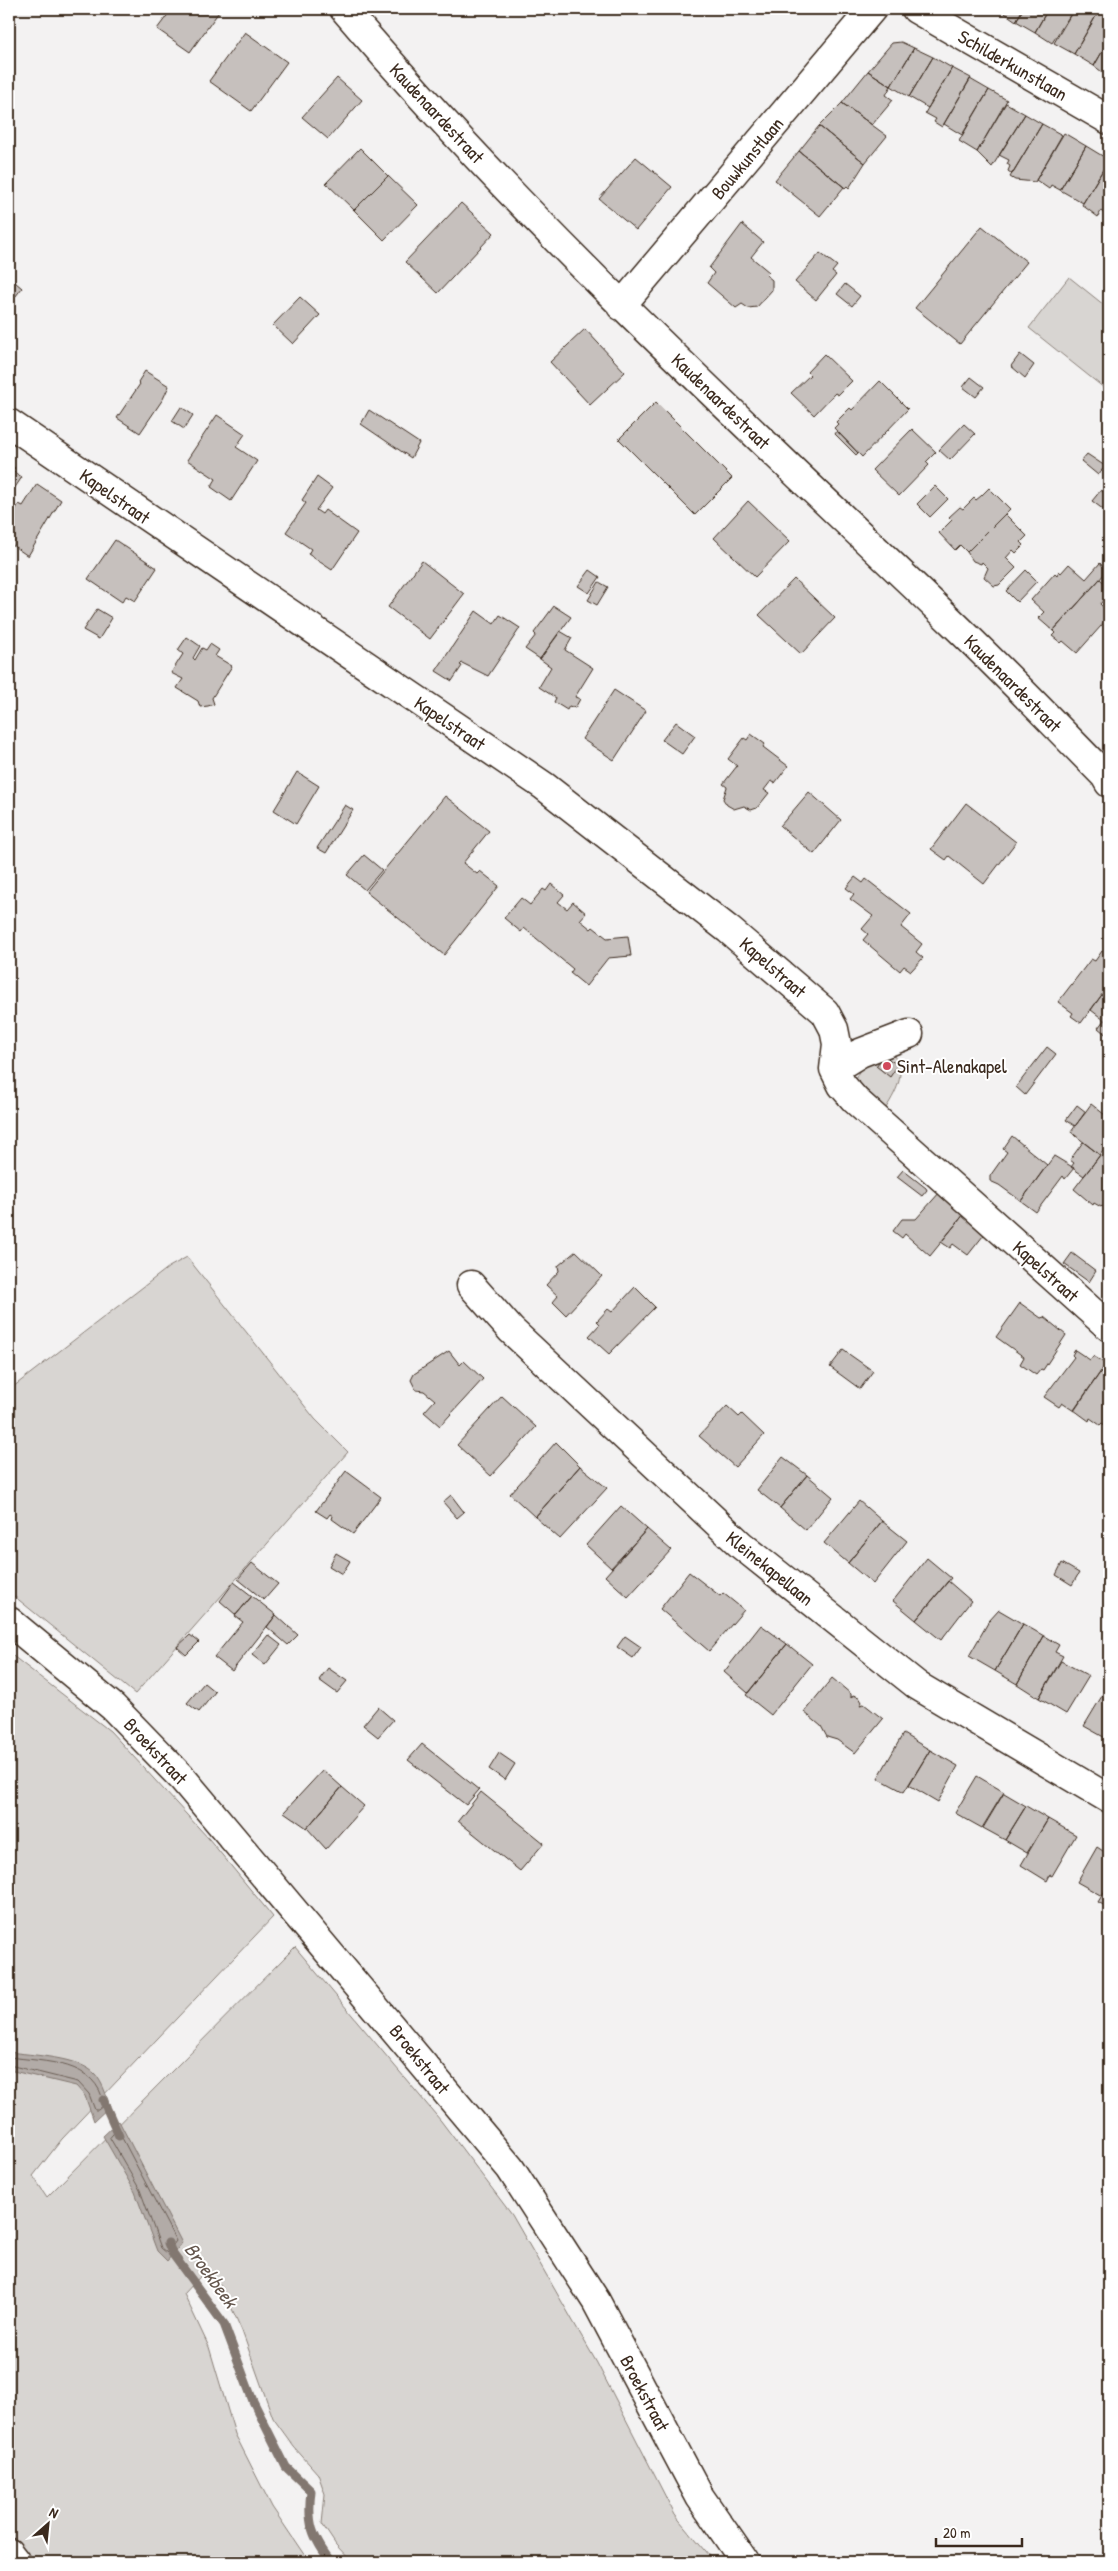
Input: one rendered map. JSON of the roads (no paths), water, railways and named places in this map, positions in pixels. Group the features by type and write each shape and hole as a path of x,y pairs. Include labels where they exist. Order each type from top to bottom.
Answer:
{"street":[{"name":"Kaudenaardestraat","path":"344,9 402,77 621,306 959,628 1108,777"},
{"name":"Bouwkunstlaan","path":"621,306 872,9"},
{"name":"Schilderkunstlaan","path":"916,9 1109,120"},
{"name":"Kapelstraat","path":"9,423 544,786 729,930 825,1012 837,1044 834,1069 842,1085 855,1100 888,1132 1109,1327"},
{"path":"834,1069 860,1052 908,1034"},
{"name":"Kleinekapellaan","path":"471,1286 511,1330 748,1551 918,1686 1109,1799"},
{"name":"Broekstraat","path":"9,1621 114,1707 183,1780 386,2018 510,2168 596,2301 700,2496 745,2562"},
{"path":"9,2553 16,2562"}],"water":[{"path":"9,2052 67,2060 88,2068 100,2081 110,2106 94,2121 85,2096 76,2086 9,2070"},
{"path":"119,2121 182,2243 167,2261 157,2251 135,2192 103,2136"}],"waterway":[{"name":"Broekbeek","path":"103,2100 119,2136"},
{"name":"Broekbeek","path":"168,2243 172,2253 224,2324 253,2401 286,2467 311,2491 310,2512 312,2529 319,2545 331,2562"}],"place":[{"name":"Sint-Alenakapel","path":"887,1066"}]}
